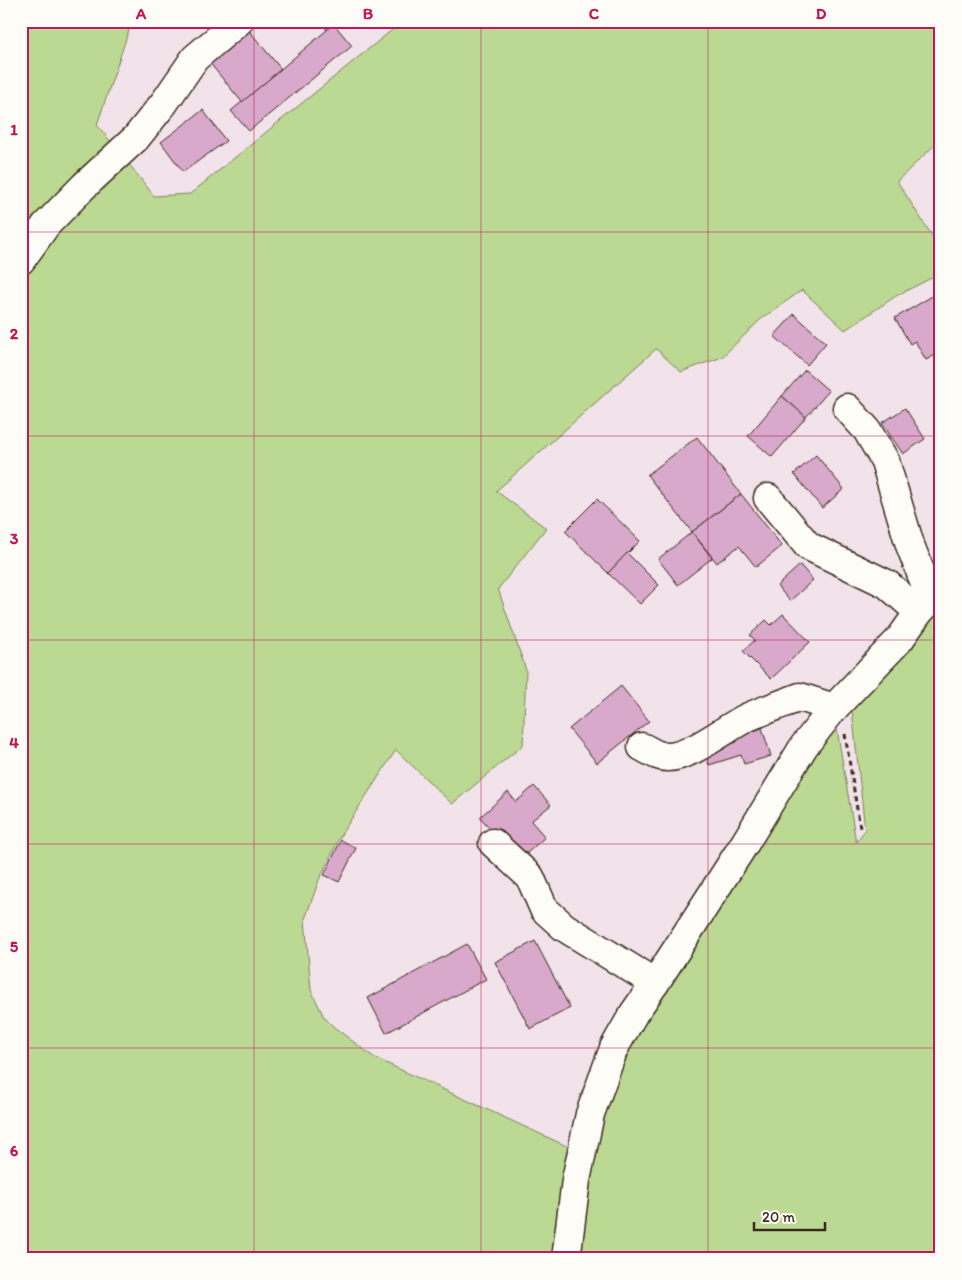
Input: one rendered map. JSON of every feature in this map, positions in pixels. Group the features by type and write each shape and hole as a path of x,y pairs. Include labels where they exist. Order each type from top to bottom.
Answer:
{"street":[{"path":"21,260 46,225 84,186 136,138 164,103 195,58 239,21"},
{"path":"847,408 867,430 885,461 910,545 930,600"},
{"path":"768,498 808,546 887,584 930,600"},
{"path":"566,1259 576,1180 590,1114 614,1048 634,1013 745,843 804,746 834,708 900,639 930,600"},
{"path":"642,747 659,756 677,756 746,718 800,697 834,708"},
{"path":"493,843 530,877 544,909 564,927 629,965 655,983"}],"path":[{"path":"834,708 842,718 860,828"}],"green space":[{"path":"21,21 132,21 97,125 115,147 21,249"},
{"path":"403,21 941,21 941,139 897,181 941,250 941,273 896,296 845,330 802,290 760,320 722,357 681,372 656,349 496,491 546,528 498,589 526,670 523,745 452,804 396,750 342,833 319,880 305,919 311,990 324,1017 335,1028 375,1058 573,1149 557,1259 21,1259 21,269 125,159 154,196 190,194"},
{"path":"941,600 941,1259 575,1259 591,1147 619,1068 644,1011 836,723 856,842 865,830 851,701 908,649 933,618"}],"building":[{"path":"320,21 338,21 327,30"},
{"path":"334,24 352,46 249,131 231,111"},
{"path":"247,28 281,69 242,102 208,61"},
{"path":"203,110 226,141 183,172 161,142"},
{"path":"934,295 941,306 941,352 926,360 915,341 910,344 895,318"},
{"path":"794,314 826,343 807,365 774,336"},
{"path":"805,370 829,391 806,417 782,396"},
{"path":"782,396 806,417 772,457 748,436"},
{"path":"905,408 925,439 903,454 882,423"},
{"path":"697,437 741,494 692,532 647,475"},
{"path":"816,455 844,489 822,508 794,474"},
{"path":"741,494 782,546 756,567 739,546 717,563 692,532"},
{"path":"597,499 640,541 608,573 565,531"},
{"path":"692,532 712,558 678,585 658,559"},
{"path":"627,553 659,585 640,604 608,573"},
{"path":"800,565 813,580 790,601 777,586"},
{"path":"783,614 810,642 771,679 743,651 755,640 750,635 766,620 771,625"},
{"path":"621,686 649,721 597,763 569,729"},
{"path":"761,725 771,756 744,764 741,755 709,765 705,752 737,742 735,733"},
{"path":"534,786 551,805 531,821 545,837 518,861 480,817 508,792 516,802"},
{"path":"341,840 356,848 339,882 324,875"},
{"path":"535,941 570,1008 530,1029 495,962"},
{"path":"467,944 486,979 386,1033 368,998"}]}
